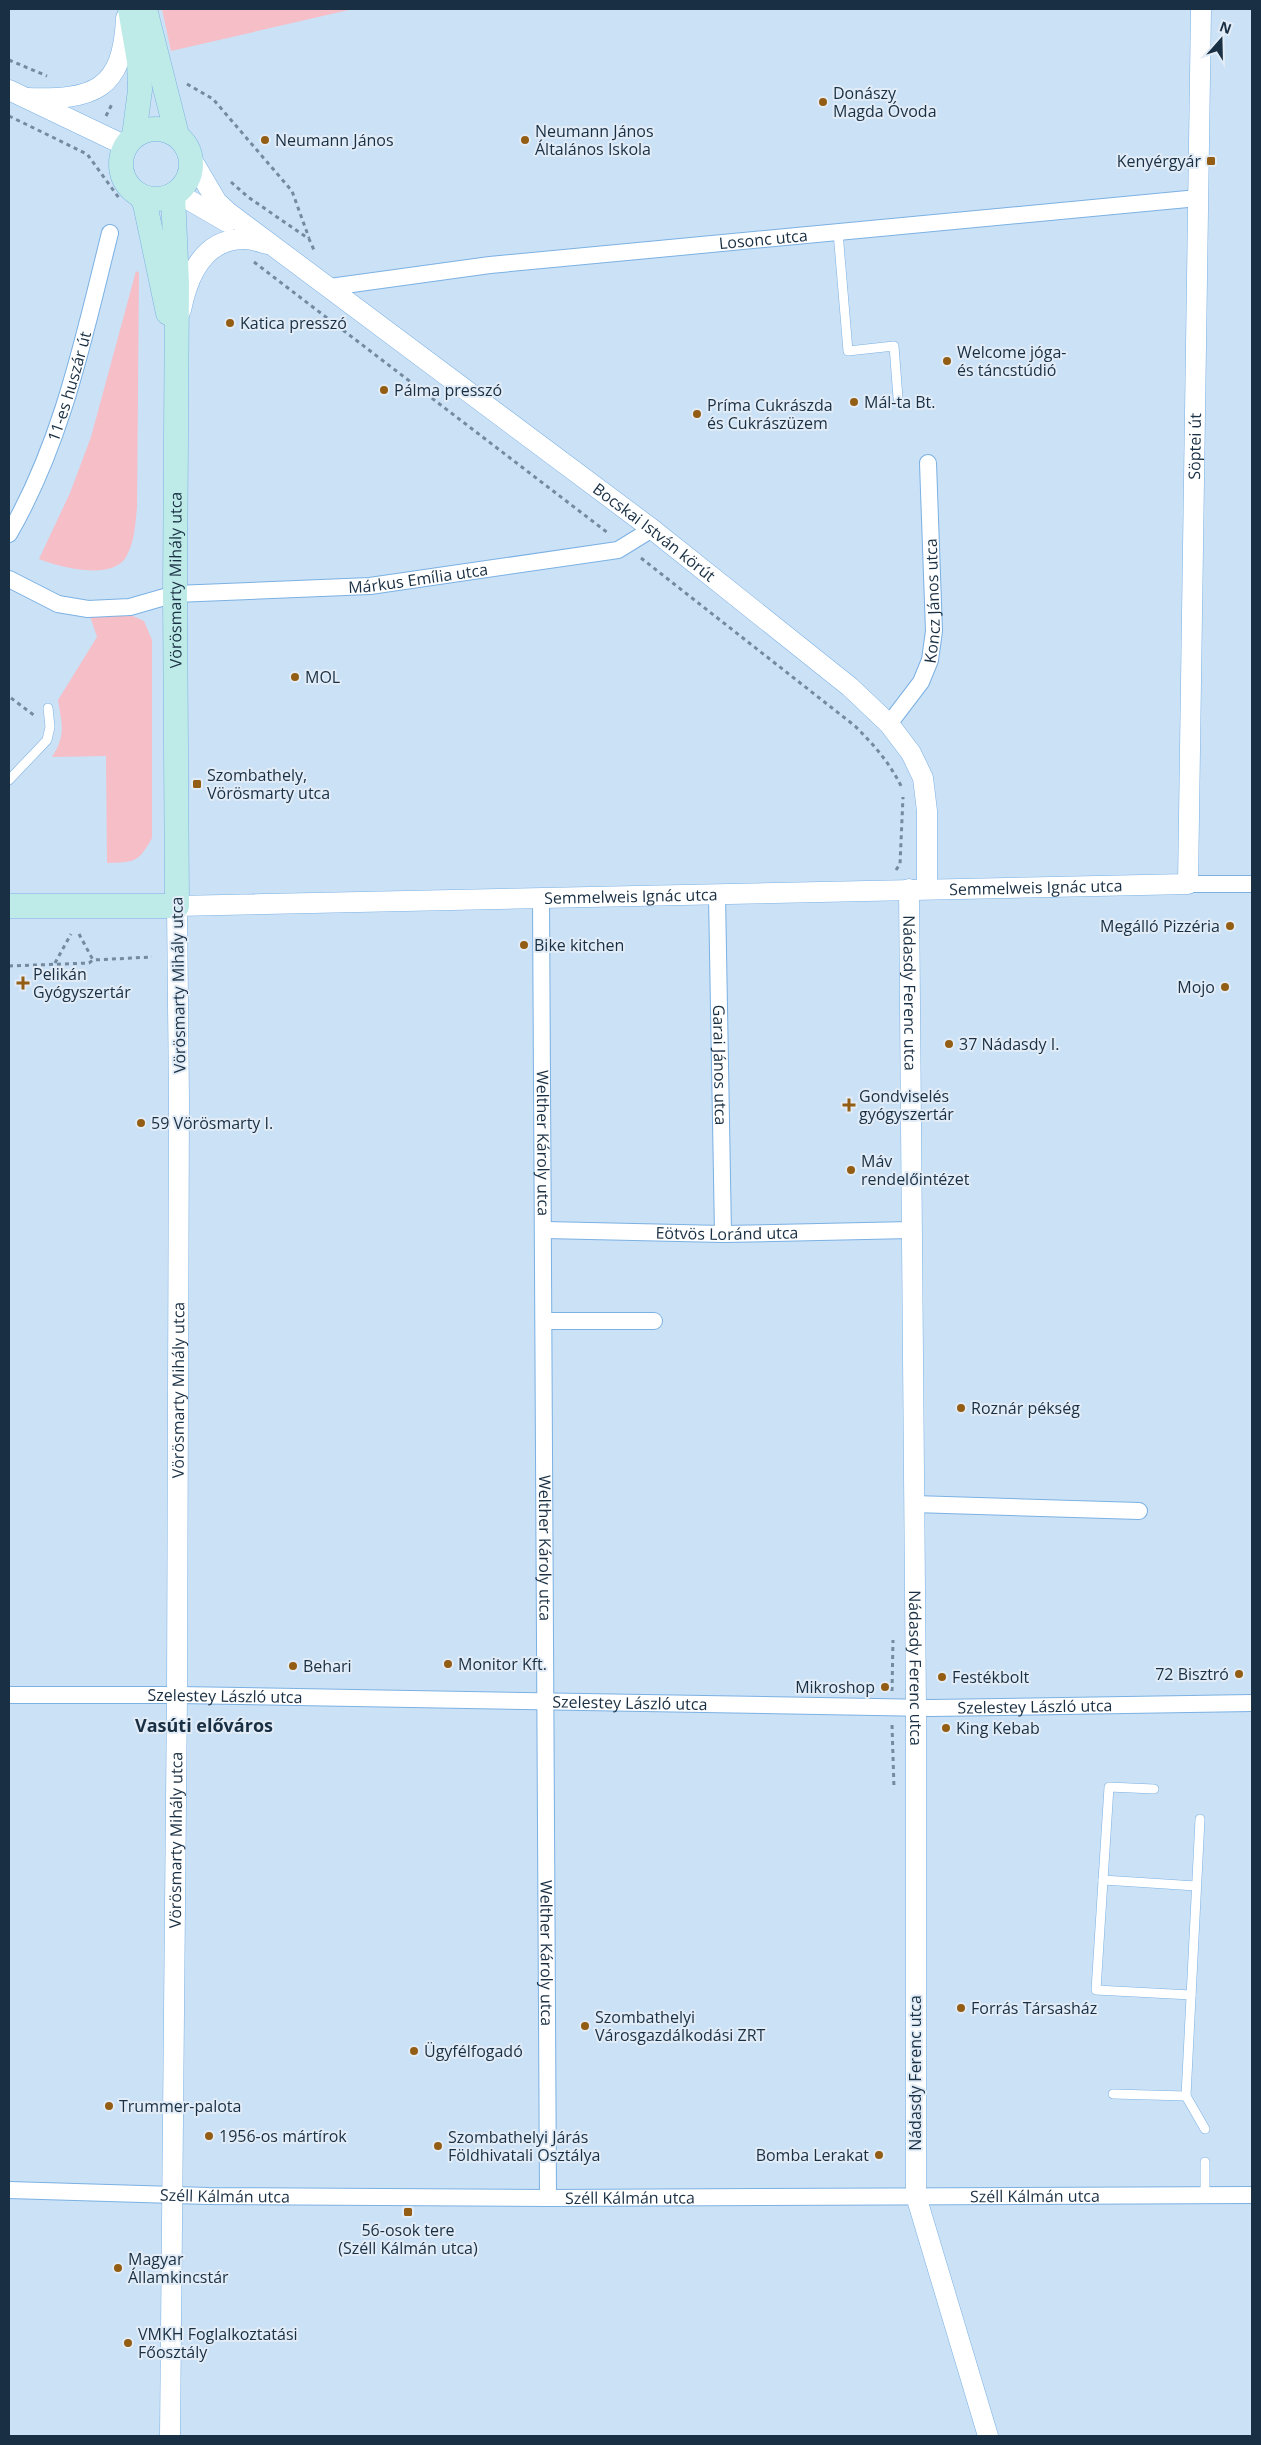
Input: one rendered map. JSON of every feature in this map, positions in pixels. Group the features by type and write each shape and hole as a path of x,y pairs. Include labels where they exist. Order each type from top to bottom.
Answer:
{"main road":[{"path":"128,9 139,61 140,90 130,141 121,162 122,175 131,188 131,198"},
{"path":"145,9 176,135"},
{"path":"130,141 146,130 159,128 176,135 189,150 191,158 191,172 186,184 175,194 153,199 131,198"},
{"path":"175,194 177,283 175,344"},
{"path":"131,198 145,204 175,344"},
{"name":"Vörösmarty Mihály utca","path":"175,344 176,906"},
{"name":"Semmelweis Ignác utca","path":"9,906 176,906"}],"street":[{"path":"18,94 62,99 88,93 107,82 119,64 125,42 128,9"},
{"name":"Söptei út","path":"1188,884 1201,9"},
{"path":"18,94 130,141"},
{"name":"Bocskai István körút","path":"191,158 217,202 271,245 330,287 652,529 850,687 889,724 911,753 923,778 927,811 910,889"},
{"name":"Bocskai István körút","path":"175,194 271,245"},
{"name":"Losonc utca","path":"330,287 490,265 1198,198"},
{"name":"11-es huszár út","path":"9,534 16,506 48,453 67,399 110,233"},
{"path":"175,344 181,307 194,269 207,251 226,241 245,238 271,245"},
{"name":"Koncz János utca","path":"889,724 921,682 930,660 933,640 928,463"},
{"name":"Márkus Emília utca","path":"9,579 58,604 88,609 130,607 175,594 370,586 618,550 652,529"},
{"name":"Semmelweis Ignác utca","path":"176,906 541,897 717,895 910,889 1252,884"},
{"name":"Nádasdy Ferenc utca","path":"910,889 916,1708 916,2196 988,2436"},
{"name":"Garai János utca","path":"717,895 723,1234"},
{"name":"Welther Károly utca","path":"541,897 545,1230 544,1701 548,2198"},
{"name":"Vörösmarty Mihály utca","path":"170,2436 174,2195 177,1695 179,1100 176,906"},
{"name":"Eötvös Loránd utca","path":"545,1230 723,1234 911,1230"},
{"path":"544,1321 654,1321"},
{"path":"914,1504 1139,1511"},
{"name":"Szelestey László utca","path":"9,1695 177,1695 916,1708 1252,1703"},
{"name":"Széll Kálmán utca","path":"9,2190 174,2195 548,2198 1205,2194 1252,2196"}],"lane":[{"path":"838,232 848,351 894,346 898,398"},
{"path":"9,780 48,740 50,727 48,708"},
{"path":"1154,1789 1108,1787 1096,1990 1191,1995"},
{"path":"1200,1819 1186,2096 1205,2129"},
{"path":"1102,1880 1196,1886"},
{"path":"1113,2094 1186,2096"},
{"path":"1205,2162 1205,2194"}],"path":[{"path":"187,91 185,82 213,99 292,191 316,255"},
{"path":"9,116 87,154 131,198"},
{"path":"225,178 248,197 309,239"},
{"path":"253,262 626,546 855,726 878,749 892,767 904,791 900,864 893,875 910,889"},
{"path":"11,698 50,727"},
{"path":"55,963 71,934"},
{"path":"79,934 93,960"},
{"path":"9,966 55,963 81,964 89,963 93,960 152,957"},
{"path":"893,1638 894,1796"}],"shaded area":[{"path":"162,9 353,9 171,51"},
{"path":"136,271 139,273 137,508 133,539 126,557 119,564 109,569 85,570 59,565 39,559 70,493 91,437"},
{"path":"89,613 128,614 144,621 152,640 152,838 139,857 124,862 107,863 106,756 52,757 62,730 58,700 97,637"}],"place":[{"name":"Donászy Magda Óvoda","path":"823,102"},
{"name":"Neumann János","path":"265,140"},
{"name":"Neumann János Általános Iskola","path":"525,140"},
{"name":"Kenyérgyár","path":"1211,161"},
{"name":"Katica presszó","path":"230,323"},
{"name":"Welcome jóga- és táncstúdió","path":"947,361"},
{"name":"Pálma presszó","path":"384,390"},
{"name":"Mál-ta Bt.","path":"854,402"},
{"name":"Príma Cukrászda és Cukrászüzem","path":"697,414"},
{"name":"MOL","path":"295,677"},
{"name":"Szombathely, Vörösmarty utca","path":"197,784"},
{"name":"Megálló Pizzéria","path":"1230,926"},
{"name":"Bike kitchen","path":"524,945"},
{"name":"Pelikán Gyógyszertár","path":"23,983"},
{"name":"Mojo","path":"1225,987"},
{"name":"37 Nádasdy I.","path":"949,1044"},
{"name":"Gondviselés gyógyszertár","path":"849,1105"},
{"name":"59 Vörösmarty I.","path":"141,1123"},
{"name":"Máv rendelőintézet","path":"851,1170"},
{"name":"Roznár pékség","path":"961,1408"},
{"name":"Monitor Kft.","path":"448,1664"},
{"name":"Behari","path":"293,1666"},
{"name":"72 Bisztró","path":"1239,1674"},
{"name":"Festékbolt","path":"942,1677"},
{"name":"Mikroshop","path":"885,1687"},
{"name":"King Kebab","path":"946,1728"},
{"name":"Forrás Társasház","path":"961,2008"},
{"name":"Szombathelyi Városgazdálkodási ZRT","path":"585,2026"},
{"name":"Ügyfélfogadó","path":"414,2051"},
{"name":"Trummer-palota","path":"109,2106"},
{"name":"1956-os mártírok","path":"209,2136"},
{"name":"Szombathelyi Járás Földhivatali Osztálya","path":"438,2146"},
{"name":"Bomba Lerakat","path":"879,2155"},
{"name":"56-osok tere (Széll Kálmán utca)","path":"408,2212"},
{"name":"Magyar Államkincstár","path":"118,2268"},
{"name":"VMKH Foglalkoztatási Főosztály","path":"128,2343"}],"district":[{"name":"Vasúti előváros","path":"204,1726"}]}
